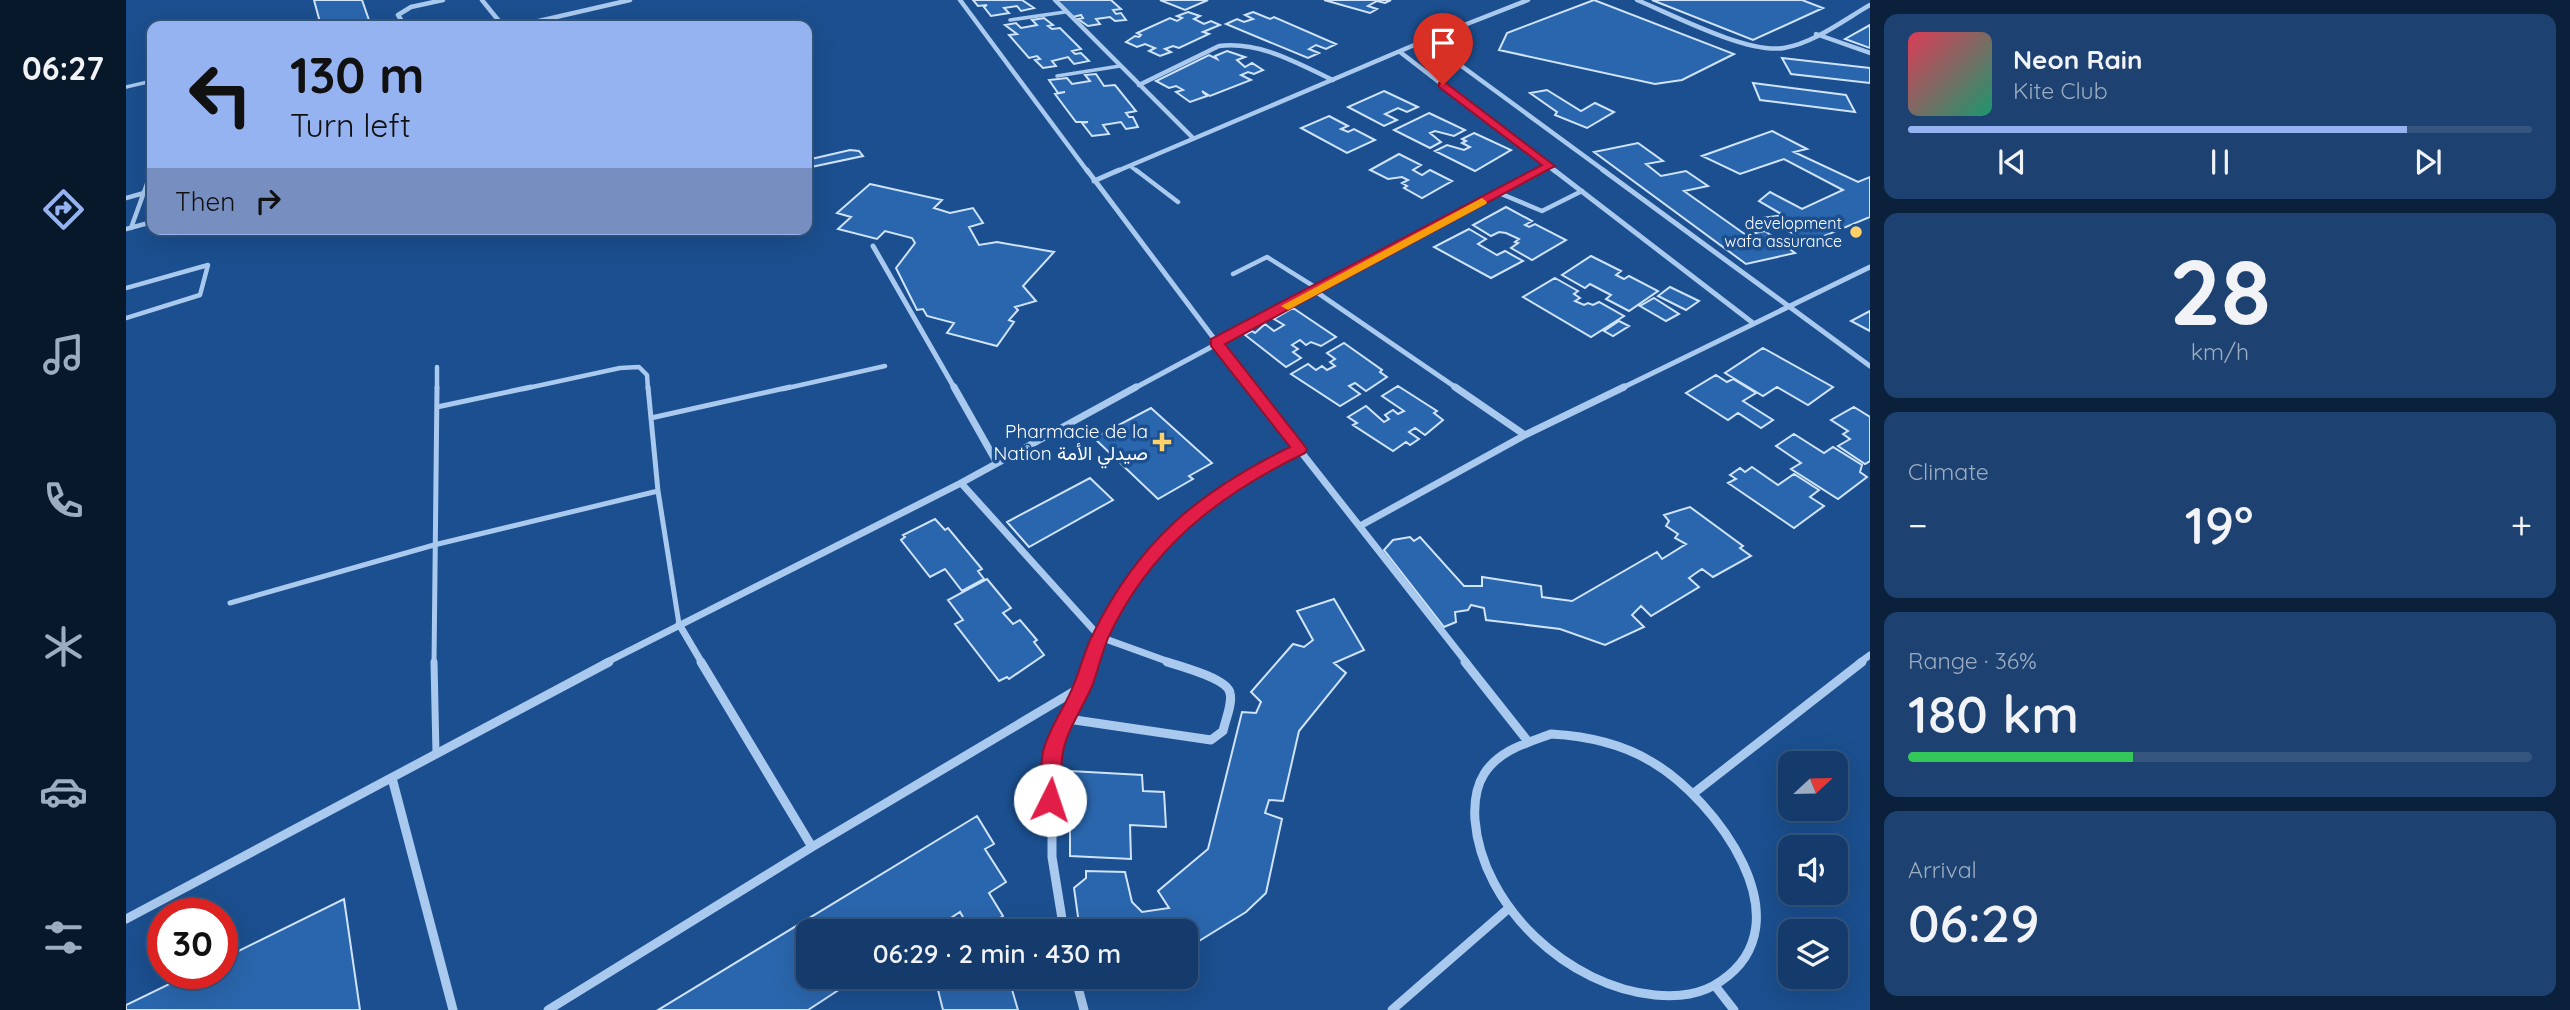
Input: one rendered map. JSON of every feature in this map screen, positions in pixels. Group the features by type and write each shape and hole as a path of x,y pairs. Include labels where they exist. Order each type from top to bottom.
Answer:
{"street":[{"path":"402,21 398,15 411,7 443,0"},
{"path":"482,0 499,21"},
{"path":"539,21 630,0"},
{"path":"960,0 1216,343 1526,739"},
{"path":"1055,0 1193,138"},
{"path":"1094,181 1426,40 1528,0"},
{"path":"1637,0 1761,47 1783,48 1870,5"},
{"path":"1816,34 1870,53"},
{"path":"1426,40 1870,366"},
{"path":"1139,85 1219,47 1231,44 1255,47 1333,80"},
{"path":"1400,52 1753,323"},
{"path":"126,919 679,624 961,483 1216,343 1549,166"},
{"path":"873,246 997,463"},
{"path":"1360,526 1525,435 1870,267"},
{"path":"1316,290 1525,435"},
{"path":"1061,919 1048,825 1053,751 1083,686 1100,637 1124,594 1153,552 1185,520 1258,469 1300,449"},
{"path":"961,483 1100,637 1223,683 1228,688 1231,699 1223,731 1211,740 1068,719"},
{"path":"679,624 812,847"},
{"path":"1694,793 1870,655"},
{"path":"548,1010 812,847 1083,686"},
{"path":"1551,734 1578,735 1608,741 1667,771 1694,793 1723,825 1745,862 1756,900 1755,935 1742,965 1716,987 1691,995 1661,997 1629,992 1564,961 1536,938 1509,908 1490,877 1478,846 1473,816 1477,790 1487,768 1504,750 1526,739 1551,734"},
{"path":"392,778 453,1010"},
{"path":"1392,1010 1509,908"},
{"path":"1716,987 1734,1010"},
{"path":"1078,989 1084,1010"}],"lane":[{"path":"1010,20 1065,12"},
{"path":"1057,76 1120,66"},
{"path":"126,88 147,82"},
{"path":"1130,166 1178,202"},
{"path":"128,229 147,184"},
{"path":"1499,193 1542,211 1582,191"},
{"path":"126,198 144,193"},
{"path":"128,229 147,223"},
{"path":"1233,274 1267,257 1316,290"},
{"path":"126,288 208,265 200,295 126,318"},
{"path":"652,418 885,366"},
{"path":"436,754 434,545 437,367"},
{"path":"437,407 620,368 639,367 647,375 658,491 679,624"},
{"path":"230,603 434,545 658,491"}],"building":[{"path":"314,0 362,0 369,21 320,21"},
{"path":"973,0 1022,0 1034,8 1021,11 1017,6 1004,8 1009,13 991,16 984,7 987,5 978,6"},
{"path":"1056,0 1111,0 1121,9 1113,10 1116,14 1121,13 1126,20 1115,21 1110,17 1096,19 1100,24 1088,26 1078,19 1083,18 1081,15 1073,17"},
{"path":"1160,0 1208,0 1185,10"},
{"path":"1324,0 1391,0 1385,3 1377,1 1368,6 1377,9 1370,13"},
{"path":"1594,0 1734,54 1682,80 1655,84 1499,50 1507,33"},
{"path":"1652,0 1802,0 1823,8 1753,40"},
{"path":"1188,12 1200,16 1194,19 1204,24 1211,21 1220,25 1203,32 1209,34 1179,48 1173,46 1165,49 1171,52 1160,56 1149,51 1155,48 1145,44 1137,47 1126,42 1141,35 1137,33 1170,18 1177,21 1182,18 1177,16"},
{"path":"1253,12 1270,19 1274,17 1336,44 1326,49 1316,45 1309,49 1319,53 1308,58 1226,24 1237,19 1244,22 1253,19 1245,15"},
{"path":"1044,18 1053,25 1048,26 1052,29 1060,28 1081,49 1072,51 1075,54 1081,53 1089,61 1074,64 1068,57 1052,61 1056,66 1043,68 1035,60 1040,59 1037,56 1029,58 1009,35 1017,34 1005,25 1016,23 1021,28 1037,25 1032,20"},
{"path":"1870,25 1870,48 1845,39"},
{"path":"1227,51 1245,57 1237,60 1245,67 1252,63 1263,70 1241,75 1251,80 1210,96 1202,91 1207,96 1190,102 1176,92 1183,90 1176,86 1169,88 1156,81 1209,55 1217,59 1215,56"},
{"path":"1782,58 1870,68 1870,83 1791,74"},
{"path":"1096,74 1104,86 1115,85 1136,111 1126,113 1133,117 1138,127 1126,129 1121,122 1103,125 1109,134 1092,136 1082,123 1088,122 1076,122 1055,94 1065,92 1058,93 1049,80 1067,78 1072,84 1090,81 1085,75"},
{"path":"1753,83 1846,95 1855,112 1760,100"},
{"path":"1547,90 1581,111 1595,103 1614,112 1587,128 1555,115 1557,112 1530,93"},
{"path":"1384,91 1418,107 1407,112 1398,108 1385,114 1397,120 1384,126 1348,107"},
{"path":"1429,113 1465,130 1454,136 1435,131 1430,133 1441,142 1430,148 1394,130"},
{"path":"1329,116 1348,126 1341,129 1348,132 1354,129 1375,140 1347,153 1301,128"},
{"path":"1772,131 1807,149 1794,152 1858,182 1870,177 1870,217 1810,242 1762,218 1783,215 1759,201 1770,192 1802,209 1843,190 1784,159 1740,174 1702,156"},
{"path":"1474,133 1511,150 1475,171 1435,151 1447,145 1464,150 1470,147 1462,143 1466,141 1462,139"},
{"path":"1638,143 1663,161 1646,164 1661,176 1686,171 1708,186 1684,191 1746,235 1765,231 1795,253 1746,264 1594,152"},
{"path":"850,150 859,151 863,156 812,167 812,159"},
{"path":"1399,154 1421,165 1413,170 1422,175 1430,170 1452,181 1422,198 1404,188 1407,186 1402,183 1408,180 1402,177 1388,179 1370,170"},
{"path":"870,184 942,200 934,208 950,213 973,208 983,223 969,227 979,245 997,242 1054,252 1023,286 1036,301 1015,307 1018,310 1009,320 1014,322 997,346 947,333 954,323 927,316 923,309 917,310 896,268 915,243 912,238 885,231 877,239 838,229 851,217 837,213"},
{"path":"1506,207 1532,221 1525,225 1529,227 1535,224 1566,240 1532,260 1511,248 1519,239 1499,232 1491,236 1473,225"},
{"path":"1469,229 1486,239 1478,244 1497,255 1505,251 1523,261 1491,278 1434,247"},
{"path":"1591,256 1621,271 1616,275 1624,279 1629,276 1658,291 1629,311 1606,299 1611,295 1590,284 1585,288 1562,275"},
{"path":"1555,278 1578,291 1574,294 1580,298 1575,301 1584,305 1599,302 1624,316 1591,337 1523,297"},
{"path":"1670,287 1699,301 1686,310 1658,296"},
{"path":"1654,298 1679,314 1666,321 1640,306"},
{"path":"1293,308 1336,337 1321,346 1311,342 1306,345 1300,340 1292,345 1298,349 1293,352 1301,358 1286,367 1245,335 1252,331 1255,333 1265,324 1274,331 1284,325 1274,319"},
{"path":"1870,311 1870,331 1851,321"},
{"path":"1619,321 1629,326 1613,336 1604,331"},
{"path":"1344,343 1382,370 1380,372 1387,377 1366,391 1355,383 1349,386 1360,394 1340,406 1291,374 1308,364 1316,370 1322,366 1327,370 1335,366 1330,362 1335,359 1327,353"},
{"path":"1763,348 1833,387 1808,405 1777,387 1763,396 1725,373"},
{"path":"1716,375 1727,382 1733,379 1756,393 1743,401 1773,420 1761,428 1738,413 1728,420 1686,393"},
{"path":"1398,386 1437,411 1434,413 1443,420 1425,435 1415,428 1409,432 1419,439 1410,445 1406,442 1393,451 1353,425 1357,423 1348,417 1366,406 1384,422 1389,419 1385,415 1393,410 1398,414 1404,411 1382,396"},
{"path":"1854,407 1870,417 1870,461 1865,464 1838,446 1850,439 1843,434 1848,431 1831,420"},
{"path":"1151,408 1212,463 1189,476 1193,479 1158,499 1094,438"},
{"path":"1794,434 1824,453 1833,447 1862,465 1860,472 1867,477 1838,499 1791,469 1801,463 1776,446"},
{"path":"1752,467 1778,485 1794,474 1819,490 1810,497 1824,506 1794,528 1728,483 1736,479 1730,475 1740,468 1745,472"},
{"path":"1090,478 1113,500 1029,547 1007,522"},
{"path":"1690,507 1743,546 1740,548 1751,556 1713,577 1702,569 1689,578 1699,587 1651,616 1641,606 1632,615 1644,627 1605,645 1560,629 1486,620 1484,608 1471,605 1468,610 1455,612 1456,622 1444,627 1384,550 1393,540 1410,537 1414,541 1420,537 1464,586 1482,586 1482,577 1541,586 1542,597 1572,601 1657,552 1662,559 1686,544 1675,538 1678,534 1666,526 1669,521 1664,515"},
{"path":"935,519 945,530 948,528 982,569 978,571 984,579 962,591 945,569 930,577 901,540 905,537 903,535"},
{"path":"987,579 1011,608 1003,613 1013,624 1020,620 1037,640 1034,642 1044,655 1009,679 1007,677 999,681 955,624 963,620 948,600"},
{"path":"1334,599 1364,650 1334,663 1346,673 1299,731 1283,801 1269,800 1265,813 1282,819 1266,893 1246,912 1198,942 1198,919 1078,919 1074,888 1086,878 1086,871 1125,872 1132,902 1142,912 1169,908 1158,891 1208,849 1242,712 1256,713 1261,702 1251,692 1293,644 1304,647 1313,640 1297,611"},
{"path":"1070,771 1142,775 1143,791 1164,792 1166,827 1130,825 1131,859 1070,856"},
{"path":"977,816 994,844 985,849 1006,882 989,893 1003,916 998,919 964,919 960,912 949,919 808,919"},
{"path":"344,899 360,1010 126,1010 126,1005 159,989 238,989 238,951"},
{"path":"796,926 796,989 840,989 808,1010 658,1010"},
{"path":"938,989 1012,989 1018,1010 943,1010"}],"slow traffic":[{"path":"1288,306 1482,202"}],"place":[{"name":"development wafa assurance","path":"1856,232"},
{"name":"Pharmacie de la Nation صيدلي الأمة","path":"1162,442"}],"route":[{"path":"1050,800 1053,751 1083,686 1100,637 1124,594 1153,552 1185,520 1224,491 1258,469 1300,449 1216,343 1549,166 1443,85"}]}
